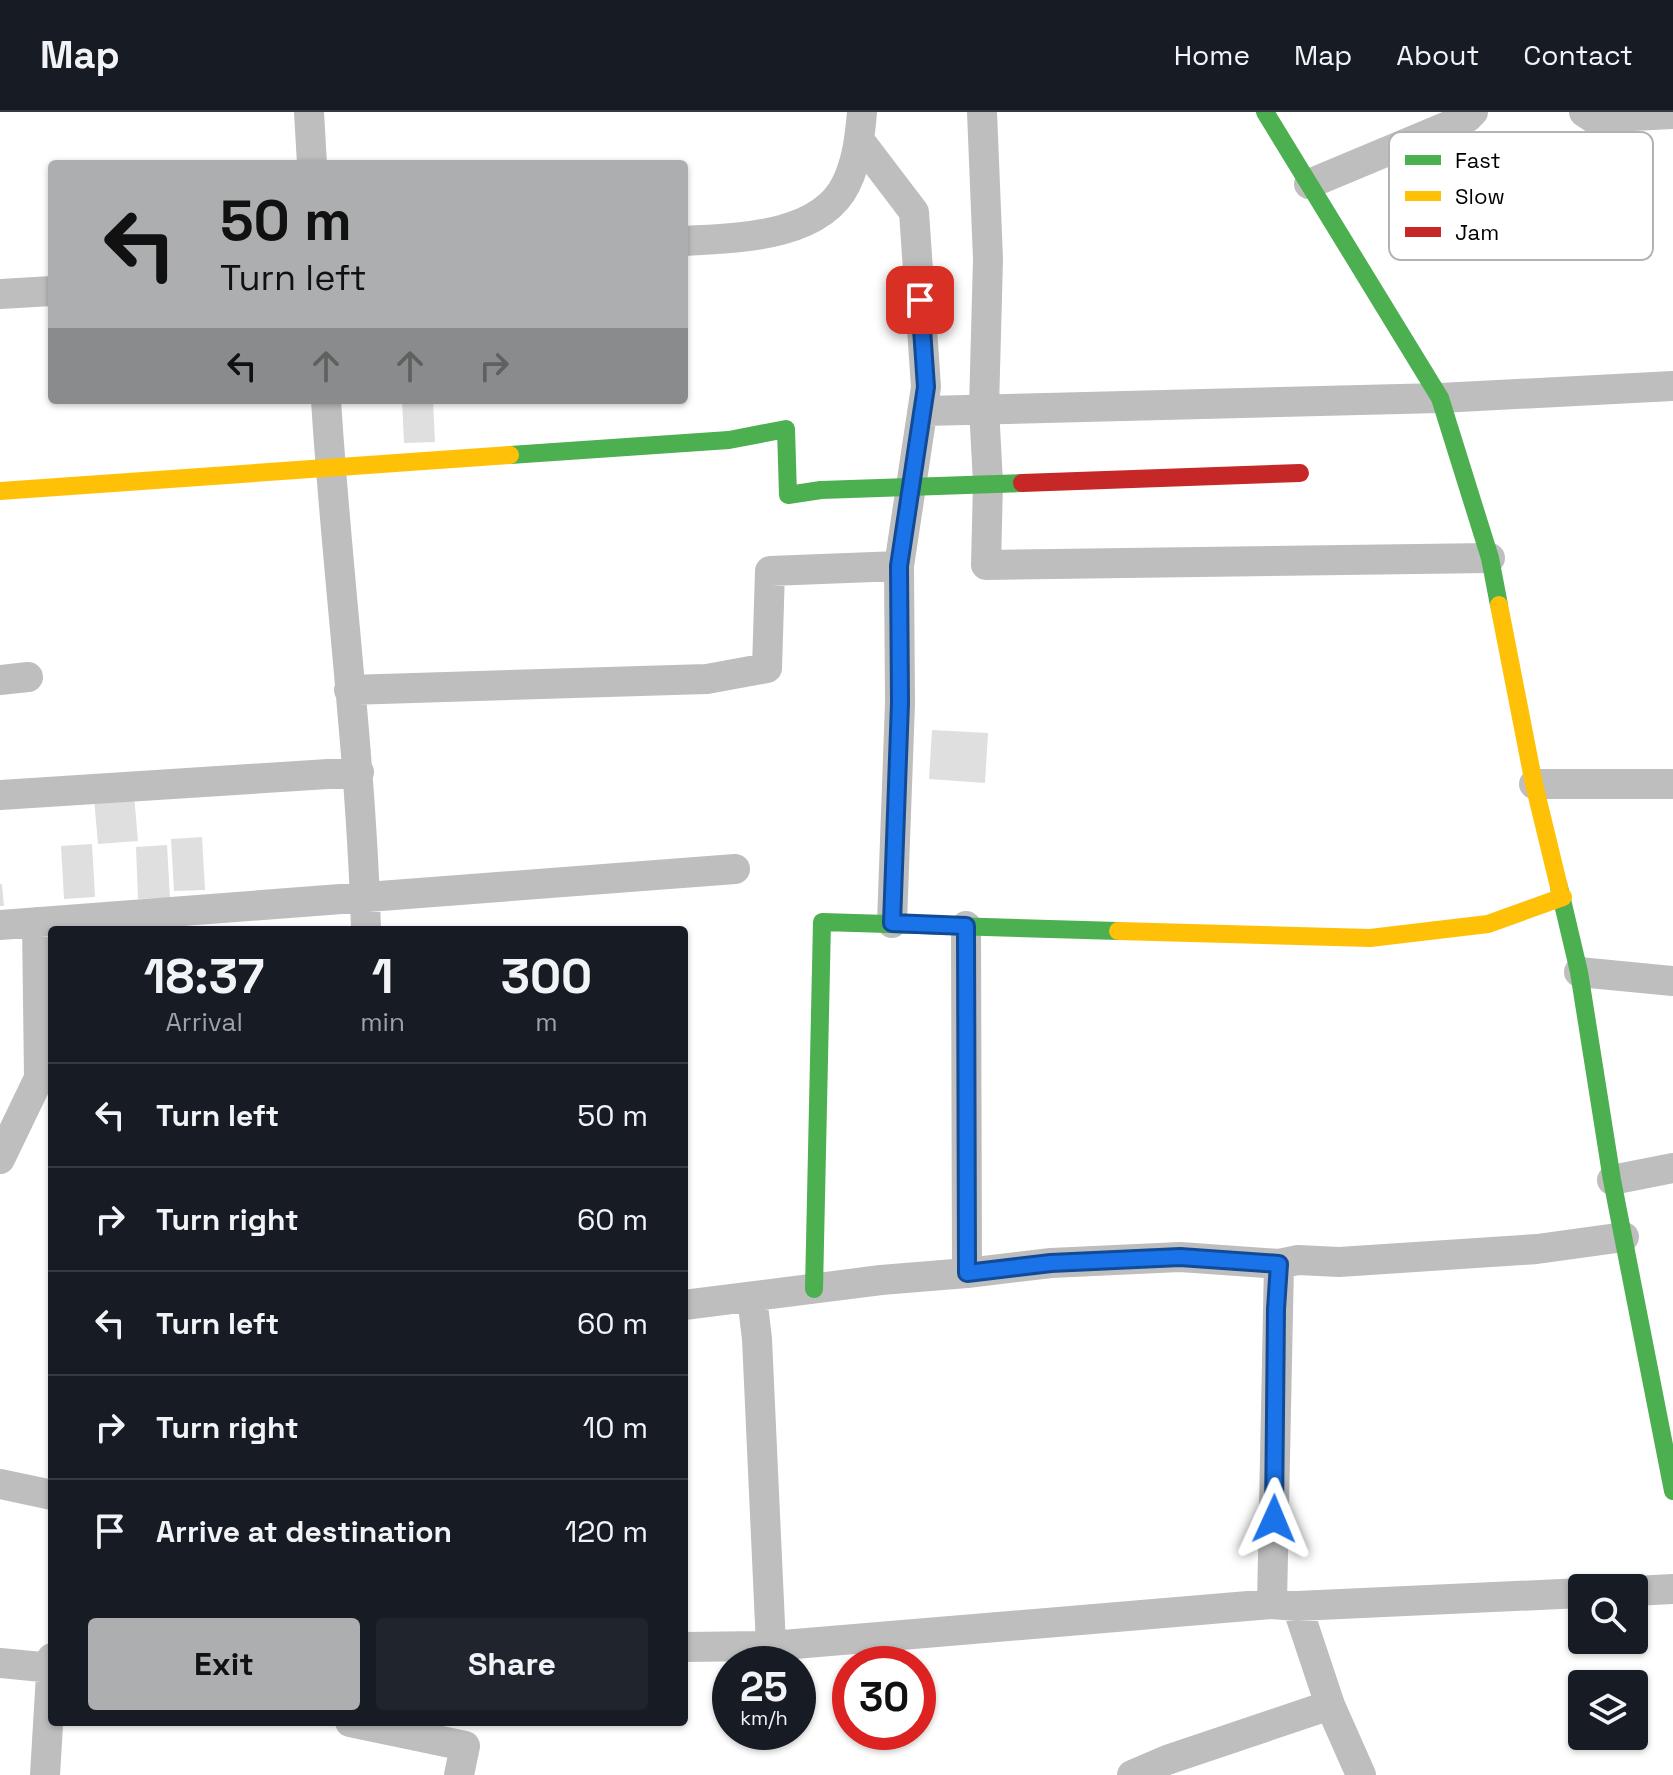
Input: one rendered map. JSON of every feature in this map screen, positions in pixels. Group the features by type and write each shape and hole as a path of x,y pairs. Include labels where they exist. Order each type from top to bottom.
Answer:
{"street":[{"path":"309,112 312,160"},
{"path":"982,112 988,259 984,408 988,483 986,565 1490,558"},
{"path":"1265,112 1440,398 1490,558 1534,784 1579,972 1612,1180 1672,1484"},
{"path":"1433,132 1467,118 1473,112"},
{"path":"1584,112 1593,118 1673,114"},
{"path":"688,241 776,232 822,213 845,186 861,127"},
{"path":"861,127 914,212 926,387 899,566 900,703 892,923"},
{"path":"1309,184 1389,151"},
{"path":"0,294 48,291"},
{"path":"924,411 1440,398 1673,386"},
{"path":"326,404 349,690 359,772 366,926"},
{"path":"0,491 729,440 786,429 788,495 821,490 910,486 1300,473"},
{"path":"349,690 707,679 767,668 770,571 899,566"},
{"path":"0,795 359,772"},
{"path":"1534,784 1673,784"},
{"path":"0,925 176,921 365,897 735,869"},
{"path":"814,1289 822,922 1370,938 1488,924 1563,897"},
{"path":"0,1159 39,1078 37,922"},
{"path":"966,926 967,1273"},
{"path":"1579,972 1673,981"},
{"path":"1612,1180 1673,1168"},
{"path":"688,1305 1051,1263 1180,1257 1279,1264 1298,1260 1339,1262 1524,1250 1624,1237"},
{"path":"1279,1264 1284,1605 1361,1775"},
{"path":"752,1297 757,1339 771,1646 1284,1605 1568,1594"},
{"path":"0,1484 48,1494"},
{"path":"1648,1590 1673,1589"},
{"path":"688,1647 712,1647"},
{"path":"0,1663 48,1665"},
{"path":"1132,1775 1169,1768 1330,1705"},
{"path":"45,1775 48,1720"},
{"path":"369,1726 465,1746 459,1775"}],"building":[{"path":"402,404 433,404 435,442 404,443"},
{"path":"932,730 988,733 985,783 929,779"},
{"path":"134,795 138,841 98,844 94,798"},
{"path":"202,837 205,890 174,891 171,839"},
{"path":"92,844 95,897 64,899 61,846"},
{"path":"167,845 170,898 138,899 136,847"},
{"path":"2,884 4,906 0,906"}],"traffic: fast":[{"path":"1265,112 1440,398 1490,558 1499,605"},
{"path":"510,455 729,440 786,429 788,495 821,490 1022,483"},
{"path":"1559,887 1579,972 1612,1180 1673,1491"},
{"path":"814,1289 822,922 1118,931"}],"traffic: slow":[{"path":"0,491 510,455"},
{"path":"1499,605 1534,784 1559,887"},
{"path":"1118,931 1370,938 1488,924 1563,897"}],"traffic: jam":[{"path":"1022,483 1300,473"}],"route":[{"path":"920,300 926,387 899,566 900,703 892,923 966,926 967,1273 1051,1263 1180,1257 1279,1264 1274,1519"}]}
